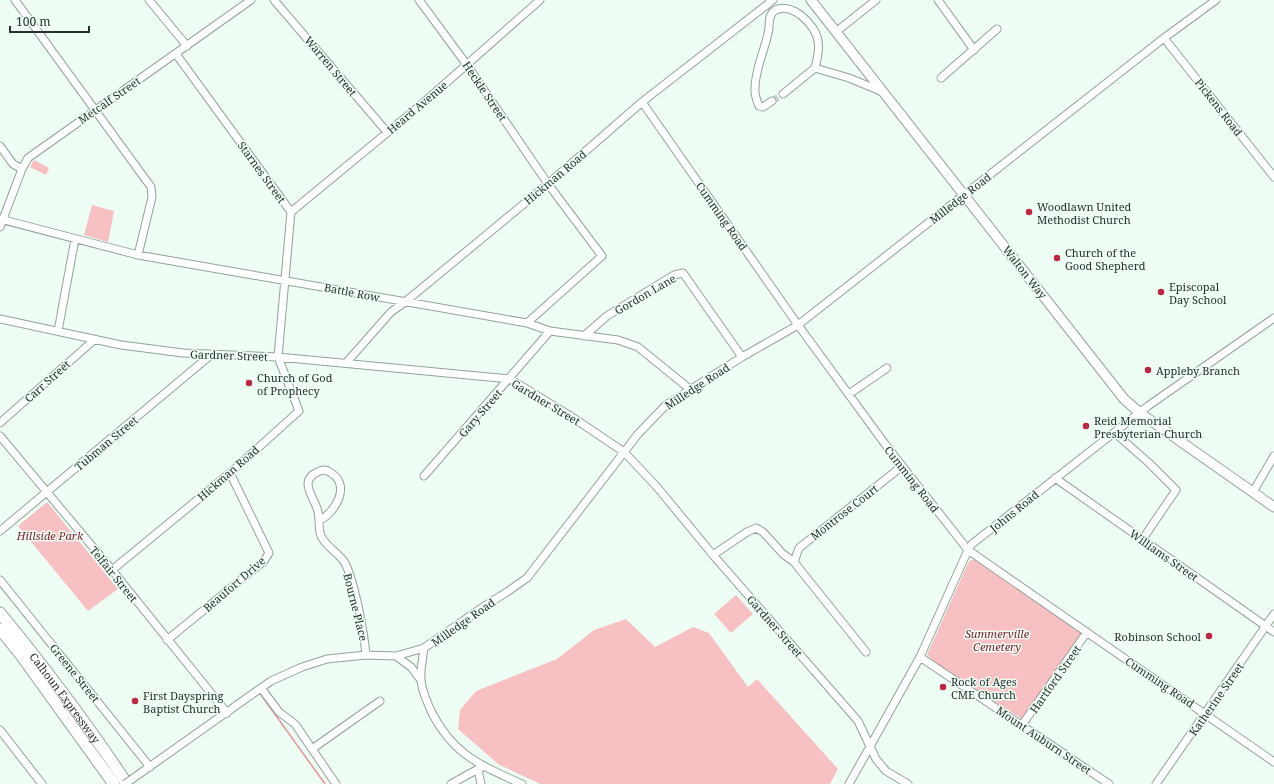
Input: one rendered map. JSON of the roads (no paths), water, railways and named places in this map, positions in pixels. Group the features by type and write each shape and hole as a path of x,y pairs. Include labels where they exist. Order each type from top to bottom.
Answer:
{"highway":[{"name":"Calhoun Expressway","path":"0,614 30,650 94,736 126,784"},
{"name":"Calhoun Expressway","path":"0,629 21,655 114,784"}],"main road":[{"name":"Walton Way","path":"812,0 1124,399 1140,413 1274,507"}],"street":[{"path":"15,0 150,187 152,197 138,255"},
{"path":"149,0 187,46"},
{"name":"Metcalf Street","path":"0,227 1,219 28,158 95,109 176,54 251,0"},
{"name":"Warren Street","path":"274,0 387,132"},
{"name":"Heckle Street","path":"419,0 467,65 548,184"},
{"name":"Heard Avenue","path":"291,212 467,65 540,0"},
{"path":"772,0 775,10"},
{"name":"Hickman Road","path":"346,363 391,312 406,302 548,184 642,102 772,0"},
{"path":"837,31 876,0"},
{"path":"938,0 974,50"},
{"name":"Milledge Road","path":"126,784 271,681 302,667 327,660 366,655 396,656 424,648 527,578 624,452 657,413 666,405 742,357 798,325 1164,38 1207,2 1216,0"},
{"path":"772,101 764,107 759,106 755,88 767,39 771,14 775,10 782,8 792,10 805,18 815,27 818,41 818,56 815,68 783,94"},
{"path":"941,78 997,29"},
{"name":"Pickens Road","path":"1164,38 1274,177"},
{"name":"Starnes Street","path":"176,54 291,212 283,279 278,357"},
{"path":"815,68 849,78 885,93"},
{"name":"Cumming Road","path":"642,102 798,325 901,467 968,550 1207,713 1274,762"},
{"path":"0,146 13,164 22,170"},
{"path":"527,323 602,256 548,184"},
{"name":"Battle Row","path":"1,219 138,255 283,279 527,323 550,331 618,340 638,347 656,360 691,390"},
{"path":"58,331 75,239"},
{"name":"Gordon Lane","path":"584,336 607,316 674,275 683,273 742,357"},
{"name":"Johns Road","path":"849,784 920,657 972,544 1140,413 1274,318"},
{"name":"Gardner Street","path":"0,319 94,340 182,353 278,357 510,379 569,415 624,452 668,499 713,555 858,721 876,759 886,771 908,784"},
{"name":"Gary Street","path":"424,476 510,379 550,331"},
{"name":"Carr Street","path":"0,423 94,340"},
{"name":"Tubman Street","path":"0,531 212,354"},
{"name":"Hickman Road","path":"112,570 230,473 299,411 278,357"},
{"path":"848,394 887,368"},
{"path":"1115,432 1150,463 1176,490 1142,540"},
{"name":"Telfair Street","path":"0,436 46,493 112,570 227,713"},
{"path":"1253,492 1274,456"},
{"name":"Montrose Court","path":"794,562 798,548 901,467"},
{"name":"Bourne Place","path":"319,521 327,517 341,494 342,485 336,476 326,470 320,470 308,481 307,489 316,506 321,535 345,564 350,578 365,639 366,655"},
{"name":"Beaufort Drive","path":"167,640 264,561 269,553 230,473"},
{"name":"Williams Street","path":"1055,478 1274,632"},
{"path":"713,555 747,532 756,528 763,532 783,554 794,562 866,652"},
{"name":"Greene Street","path":"0,580 150,767"},
{"name":"Katherine Street","path":"1156,784 1207,713 1274,614"},
{"name":"Hartford Street","path":"1022,725 1087,632"},
{"path":"424,648 420,679 425,698 445,736 481,768 522,784"},
{"path":"396,656 411,667 420,679"},
{"name":"Mount Auburn Street","path":"920,657 1109,784"},
{"path":"261,688 279,712 295,724 336,784"},
{"path":"312,749 380,701"},
{"path":"0,730 42,784"},
{"path":"451,784 481,768"},
{"path":"481,768 481,784"}],"waterway":[{"path":"259,692 325,784"}],"tunnel":[{"path":"772,101 783,94"}],"place":[{"name":"Woodlawn United Methodist Church","path":"1029,212"},
{"name":"Church of the Good Shepherd","path":"1057,258"},
{"name":"Episcopal Day School","path":"1161,292"},
{"name":"Appleby Branch","path":"1148,370"},
{"name":"Church of God of Prophecy","path":"249,383"},
{"name":"Reid Memorial Presbyterian Church","path":"1086,426"},
{"name":"Robinson School","path":"1209,636"},
{"name":"Rock of Ages CME Church","path":"943,687"},
{"name":"First Dayspring Baptist Church","path":"135,701"}],"park label":[{"name":"Hillside Park","path":"50,535"},
{"name":"Summerville Cemetery","path":"997,639"}]}
